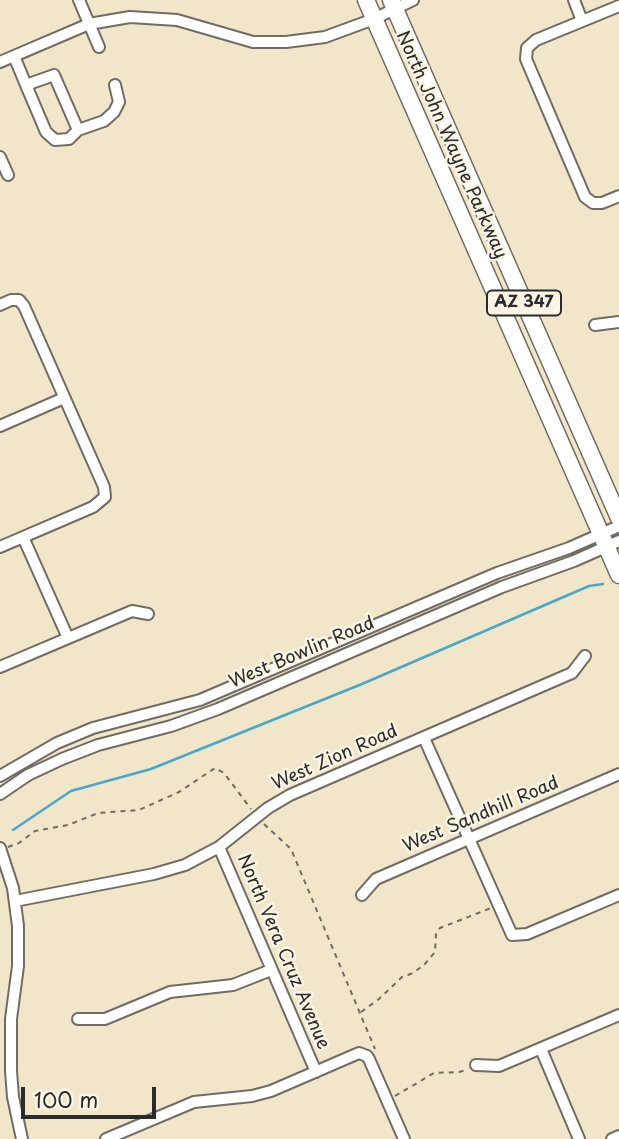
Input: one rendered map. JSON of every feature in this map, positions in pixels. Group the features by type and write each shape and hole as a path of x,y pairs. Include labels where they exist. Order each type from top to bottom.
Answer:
{"highway":[{"name":"North John Wayne Parkway","path":"366,0 608,541 619,575"},
{"name":"North John Wayne Parkway","path":"393,4 619,519"}],"street":[{"path":"79,0 99,47"},
{"path":"0,62 89,24 130,17 150,16 177,20 253,42 286,43 325,37 374,19 393,4 413,0"},
{"path":"574,0 582,21"},
{"path":"619,6 536,40 527,48 526,59 585,197 593,203 602,203 619,196"},
{"path":"14,56 46,132 55,140 69,139 78,131 104,121 114,112 119,102 115,85"},
{"path":"26,85 54,75 78,131"},
{"path":"0,157 8,175"},
{"path":"0,305 19,300 24,306 104,487 105,497 93,507 0,547"},
{"path":"595,325 619,322"},
{"path":"0,426 65,398"},
{"name":"West Bowlin Road","path":"0,794 28,775 62,759 98,745 171,726 218,709 502,587 574,561 608,541 619,526"},
{"path":"23,537 68,638"},
{"name":"West Bowlin Road","path":"0,776 57,743 93,728 200,700 497,573 569,548 608,541"},
{"path":"0,667 132,611 148,614"},
{"name":"West Zion Road","path":"15,901 162,872 202,857 260,820 290,795 572,673 586,656"},
{"path":"424,738 510,932 515,936 527,934 619,895"},
{"name":"West Sandhill Road","path":"362,895 376,879 619,774"},
{"name":"North Vera Cruz Avenue","path":"219,847 316,1072"},
{"path":"0,848 8,867 15,901 19,945 5,1072 22,1139"},
{"path":"78,1019 105,1019 170,992 233,985 271,970"},
{"path":"476,1065 499,1066 619,1015"},
{"path":"541,1049 579,1139"},
{"path":"106,1139 194,1102 252,1096 271,1091 355,1055 365,1055 404,1139"},
{"path":"612,1139 619,1136"}],"path":[{"path":"0,848 19,843 35,831 68,825 98,813 139,810 179,792 215,768 224,773 260,820 291,849 375,1049 373,1053 365,1055"},
{"path":"360,1012 379,999 402,977 424,965 435,952 436,934 440,928 498,905"},
{"path":"393,1097 434,1073 459,1072"}],"waterway":[{"path":"13,830 71,791 151,769 362,684 589,586 603,584"}]}
